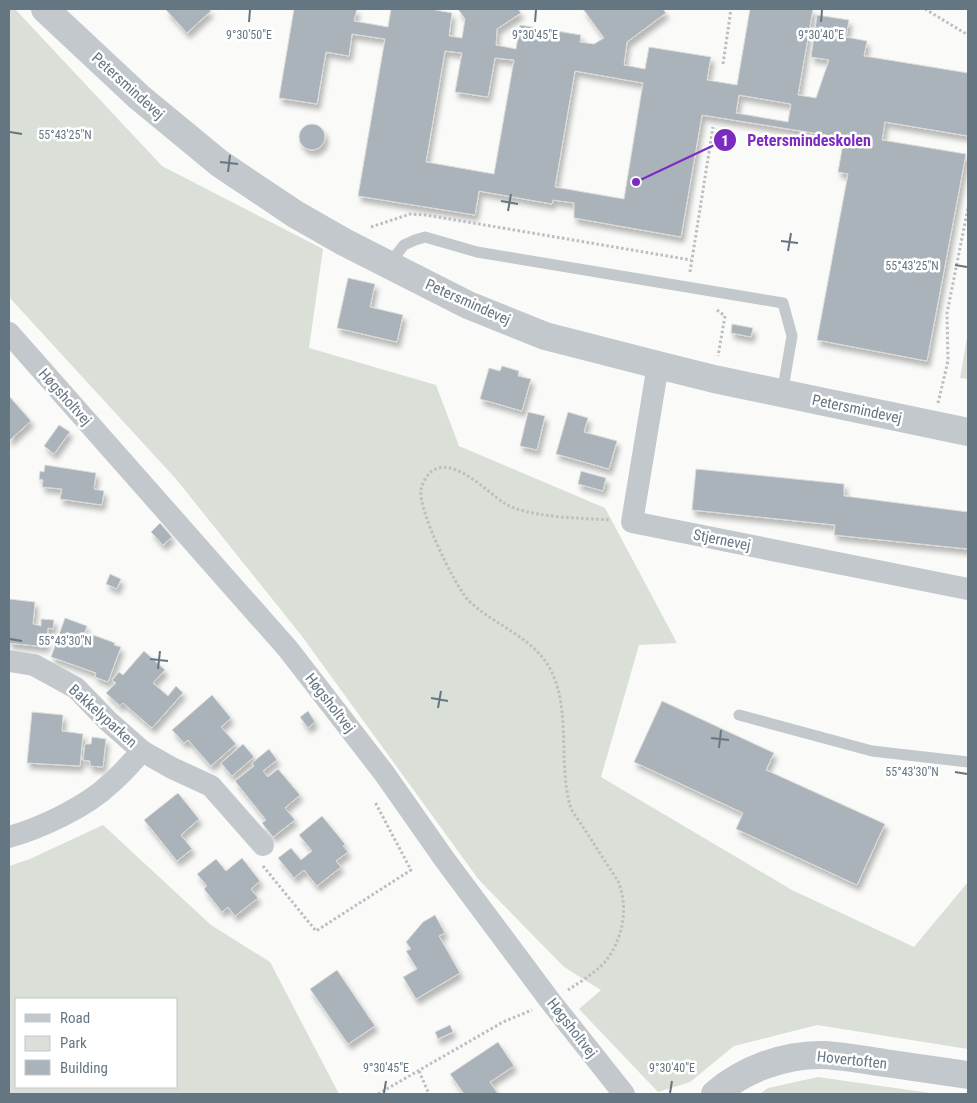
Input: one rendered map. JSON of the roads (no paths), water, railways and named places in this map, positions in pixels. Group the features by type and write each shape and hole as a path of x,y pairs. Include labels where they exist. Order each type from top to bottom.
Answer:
{"street":[{"name":"Petersmindevej","path":"45,9 139,97 219,162 295,214 388,266 468,305 545,336 658,365 782,394 968,432"},
{"name":"Høgsholtvej","path":"9,333 288,649 384,773 445,860 551,1002 624,1094"},
{"name":"Stjernevej","path":"658,365 632,522 968,588"},
{"name":"Bakkelyparken","path":"9,661 34,666 76,688 108,721 142,751 172,768 211,786 263,845"},
{"name":"Bakkelyparken","path":"9,837 30,831 74,809 109,785 142,751"},
{"name":"Hovertoften","path":"715,1094 743,1074 758,1067 807,1055 840,1056 968,1075"}],"lane":[{"path":"388,266 404,245 425,237 477,252 783,303 792,336 782,394"},
{"path":"739,715 872,751 968,762"}],"place":[{"name":"Petersmindeskolen","path":"636,182"}]}
